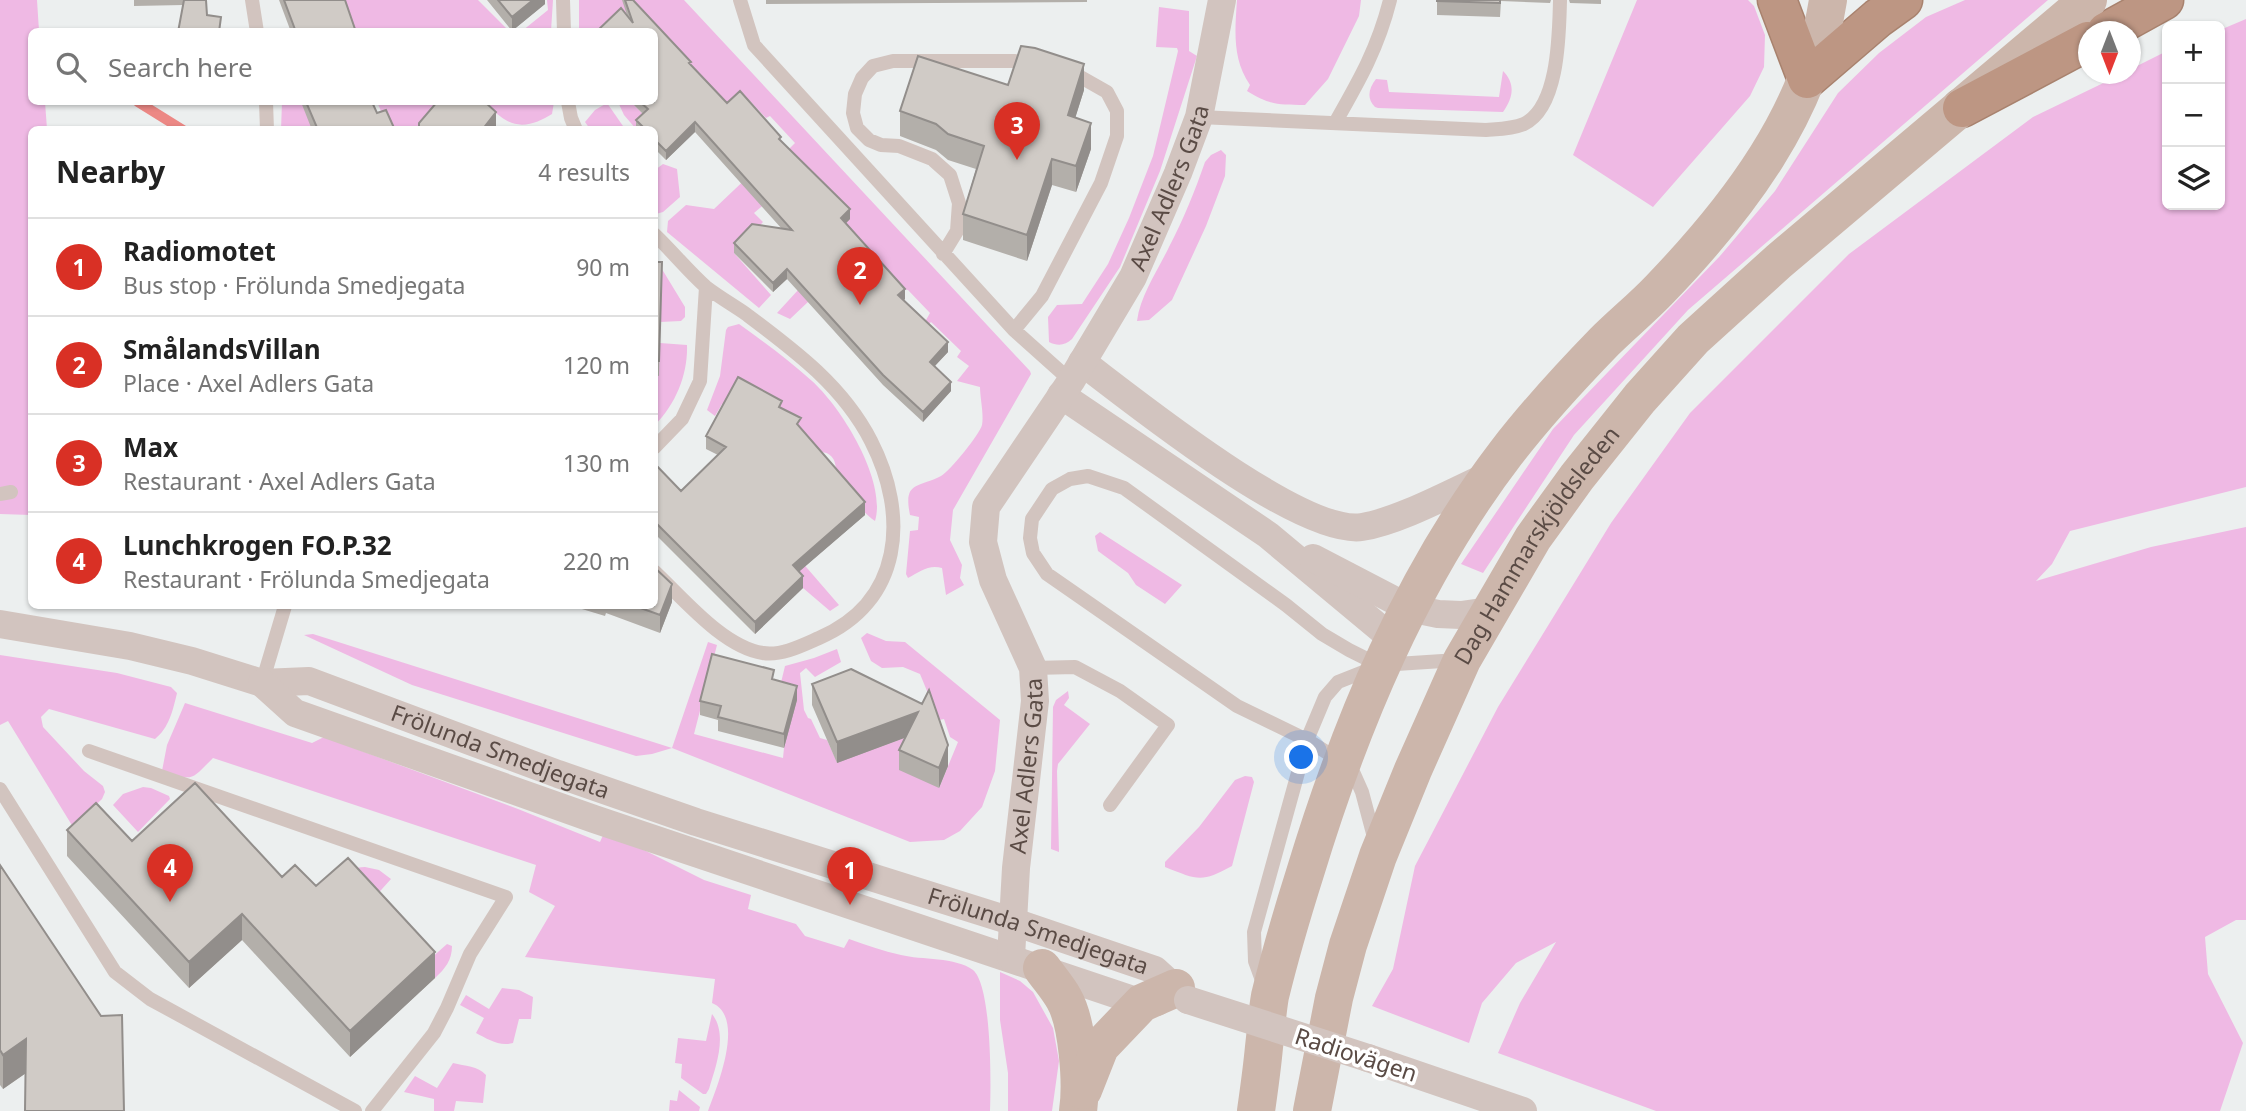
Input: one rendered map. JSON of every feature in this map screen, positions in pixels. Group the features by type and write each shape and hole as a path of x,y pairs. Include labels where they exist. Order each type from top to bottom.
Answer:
{"highway":[{"path":"1777,0 1807,79 1903,0"},
{"path":"2126,21 2164,0"},
{"path":"1962,108 2078,46"}],"main road":[{"path":"1256,1111 1269,1000 1293,912 1342,761 1395,638 1432,565 1506,453 1605,341 1659,290 1751,180 1785,128 1807,79 1828,0"},
{"name":"Dag Hammarskjöldsleden","path":"1312,1111 1334,998 1378,856 1412,770 1462,660 1533,538 1640,398 1693,339 1779,261 2088,0"},
{"path":"1026,962 1065,1000 1074,1024 1079,1103"},
{"path":"1079,1103 1100,1047 1169,997"}],"street":[{"name":"Axel Adlers Gata","path":"1026,962 1014,922 1016,868 1034,714 1033,668 993,580 983,542 986,507 1071,379 1133,277 1199,117 1223,0"},
{"path":"1071,379 1293,508 1342,527 1361,527 1395,516 1492,473"},
{"path":"1071,379 1395,638 1438,614 1461,615 1489,611"},
{"name":"Frölunda Smedjegata","path":"0,624 130,646 192,661 262,683 309,681 558,774 696,822 1014,922 1155,970 1169,997"},
{"name":"Frölunda Smedjegata","path":"262,683 295,713 608,823 1026,962 1169,997"},
{"name":"Radiovägen","path":"1169,997 1521,1110"}],"lane":[{"path":"252,0 256,28"},
{"path":"563,0 564,28"},
{"path":"740,0 754,45 1014,330 1071,379"},
{"path":"1335,123 1370,60 1390,0"},
{"path":"1199,117 1509,129 1526,123 1537,113 1546,98 1559,50 1560,1"},
{"path":"943,254 957,231 960,203 950,175 932,159 899,146 869,141 857,128 853,113 855,94 862,78 873,66 893,61 1014,61 1077,75 1107,92 1117,111 1117,136 1101,183 1042,296 1014,330"},
{"path":"266,105 267,126"},
{"path":"569,105 574,126"},
{"path":"658,238 706,287 814,366 837,389 871,440 880,460 894,511 894,535 890,556 881,583 870,602 855,618 823,637 798,647 764,653 736,643 720,632 658,575"},
{"path":"658,443 682,419 700,381 706,287"},
{"path":"1378,856 1362,792 1354,775 1342,761 1307,740 1237,706 1047,574 1033,553 1030,538 1032,519 1052,489 1070,479 1088,476 1124,488 1322,634 1349,650 1395,638 1462,660"},
{"path":"262,683 284,609"},
{"path":"1269,1000 1255,961 1254,932 1307,740 1325,697 1338,682 1395,638"},
{"path":"1033,668 1075,667 1120,691 1168,725 1111,805"},
{"path":"89,751 506,897 470,954 434,1032 372,1111"},
{"path":"0,789 115,972 150,999 355,1111"}],"shaded area":[{"path":"0,0 37,0 39,28 28,28 28,105 45,105 47,126 28,126 28,515 0,514"},
{"path":"339,0 478,0 506,28 350,28"},
{"path":"547,0 553,0 551,28 526,28 548,10"},
{"path":"579,0 684,0 1030,371 1031,374 953,510 950,540 962,565 960,578 964,585 946,595 942,568 928,568 908,578 906,574 910,531 918,530 919,517 910,515 908,504 911,491 914,487 945,473 971,444 982,425 980,387 957,381 969,366 957,357 961,351 931,322 924,329 922,327 930,313 908,290 895,288 809,301 790,319 777,313 821,265 773,197 754,213 763,222 734,253 771,295 759,308 667,232 668,221 686,205 714,209 773,153 779,159 795,143 770,116 766,118 749,100 743,105 649,126 633,126 619,105 634,105 644,115 658,105 658,102 690,72 658,37 658,28 649,28 632,9 610,28 579,28"},
{"path":"1237,0 1361,0 1359,16 1328,79 1305,105 1274,103 1247,91 1250,85 1237,55"},
{"path":"1637,0 1748,0 1754,6 1765,35 1764,67 1750,96 1653,207 1573,155"},
{"path":"1965,0 2048,0 1688,310 1574,435 1483,573 1461,564 1553,429 1720,256 1775,191 1838,93 1879,53 1926,17"},
{"path":"1159,7 1189,11 1189,51 1197,56 1160,171 1120,267 1072,339 1058,345 1049,342 1048,317 1057,305 1082,304 1108,264 1153,156 1178,51 1177,48 1156,47"},
{"path":"2246,19 2246,487 2070,531 2052,564 2036,581 2151,547 2246,527 2246,920 2236,920 2205,937 2208,974 2243,1043 2220,1111 1656,1111 1498,1053 1520,1003 1556,942 1516,963 1482,1003 1469,1043 1372,1006 1393,969 1415,866 1498,707 1611,523 1690,413 1849,254 2033,117 2101,84 2141,84 2141,64 2162,54 2162,210 2225,210 2225,28"},
{"path":"1503,71 1510,81 1512,91 1503,112 1378,108 1372,104 1370,97 1370,89 1376,79 1387,80 1389,92 1499,97"},
{"path":"282,105 305,105 311,126 281,126"},
{"path":"378,105 449,105 431,126 388,126"},
{"path":"484,105 554,105 552,114 523,125 510,122"},
{"path":"608,105 623,126 588,126 585,122 595,110"},
{"path":"1221,150 1226,155 1225,176 1206,226 1172,300 1149,320 1137,321 1146,293 1193,195 1205,162"},
{"path":"663,164 677,169 680,197 658,213 658,168"},
{"path":"658,263 685,307 685,317 681,321 660,322"},
{"path":"739,324 767,344 824,393 848,427 868,466 877,505 875,521 848,491 837,472 833,458 823,452 815,453 762,516 839,605 830,611 803,588 723,459 729,407 722,404 715,416 707,410 720,376 726,330"},
{"path":"660,343 687,345 683,378 675,398 658,422 658,375"},
{"path":"1100,532 1182,585 1165,604 1136,585 1128,573 1098,551 1095,536"},
{"path":"867,633 886,641 905,642 1000,720 995,771 982,807 960,831 944,840 910,842 672,748 708,642 717,645 694,734 783,758 778,695 785,666 837,649 841,662 815,677 806,668 800,673 804,710 820,738 827,740 837,762 907,737 939,788 958,742 950,737 944,719 939,720 920,674 903,667 882,668 871,661 861,638"},
{"path":"313,634 672,748 636,756 412,685 304,635"},
{"path":"0,655 117,673 171,687 177,693 167,724 155,739 49,709 41,717 43,727 84,771 103,786 105,792 102,799 73,827 8,721 0,725"},
{"path":"1068,691 1069,698 1064,705 1090,724 1058,764 1059,852 1051,849 1053,707 1056,700"},
{"path":"185,703 312,743 324,737 600,842 604,833 704,880 751,895 748,909 796,924 805,936 844,948 849,939 909,957 948,961 966,966 973,970 984,995 989,1036 990,1111 708,1111 722,1070 728,1037 727,1022 722,1011 712,1003 715,979 525,957 555,906 529,892 536,865 213,758 191,777 162,771 167,745"},
{"path":"1245,776 1252,777 1254,782 1232,866 1199,878 1165,867 1165,862 1199,827 1235,780"},
{"path":"143,787 169,796 170,799 138,832 113,805 123,794"},
{"path":"365,867 379,870 391,879 373,899 429,960 447,944 452,946 447,964 435,978 348,884 327,902 320,896 345,872"},
{"path":"1000,972 1020,981 1033,992 1053,1028 1059,1061 1052,1111 1008,1111 1008,1073 1000,1020"},
{"path":"502,988 519,990 533,997 531,1019 519,1019 513,1043 508,1044 494,1042 476,1033 484,1018 460,1005 466,995 489,1009"},
{"path":"712,1014 719,1031 719,1050 709,1089 703,1094 681,1078 682,1064 675,1063 678,1038 706,1041"},
{"path":"453,1063 475,1068 486,1075 483,1103 456,1101 454,1111 434,1111 434,1099 404,1092 415,1076 437,1088"},
{"path":"679,1090 700,1107 699,1111 669,1111 670,1100 677,1101"}],"building":[{"path":"184,0 206,0 207,15 221,17 220,28 179,28"},
{"path":"284,0 345,0 355,28 294,28"},
{"path":"498,0 533,0 512,17"},
{"path":"625,0 633,0 727,103 740,91 781,137 779,139 850,209 841,218 905,289 898,295 948,342 930,362 951,382 923,412 883,375 787,269 773,283 734,243 752,224 792,230 695,122 666,151 658,143 658,126 642,126 636,120 648,109 643,105 658,105 658,28 600,28 621,8 633,23"},
{"path":"1500,0 1500,3 1437,1"},
{"path":"1021,46 1084,64 1068,115 1091,123 1076,166 1052,159 1027,235 963,214 984,146 948,134 936,124 900,111 918,56 1008,85"},
{"path":"307,105 373,105 377,113 386,110 393,126 316,126"},
{"path":"434,105 488,105 496,112 485,126 419,126"},
{"path":"658,262 662,262 659,361"},
{"path":"738,377 782,401 779,407 801,418 797,424 865,502 793,565 803,576 755,622 658,525 658,467 681,491 726,447 706,436"},
{"path":"658,571 672,584 660,615 643,609 658,609"},
{"path":"712,654 774,670 772,679 797,686 784,734 718,717 721,706 700,701"},
{"path":"851,669 922,704 929,690 948,745 939,768 899,750 918,712 837,742 812,684"},
{"path":"195,783 282,877 295,865 316,886 348,858 435,952 350,1031 242,914 189,962 67,830 96,803 132,841"},
{"path":"0,865 101,1016 122,1015 124,1111 25,1111 26,1039 3,1055 0,1050"}],"waterway":[{"path":"143,105 177,126"}],"place":[{"name":"Max","path":"1017,160"},
{"name":"SmålandsVillan","path":"860,305"},
{"name":"Lunchkrogen FO.P.32","path":"170,902"},
{"name":"Radiomotet","path":"850,905"}]}
